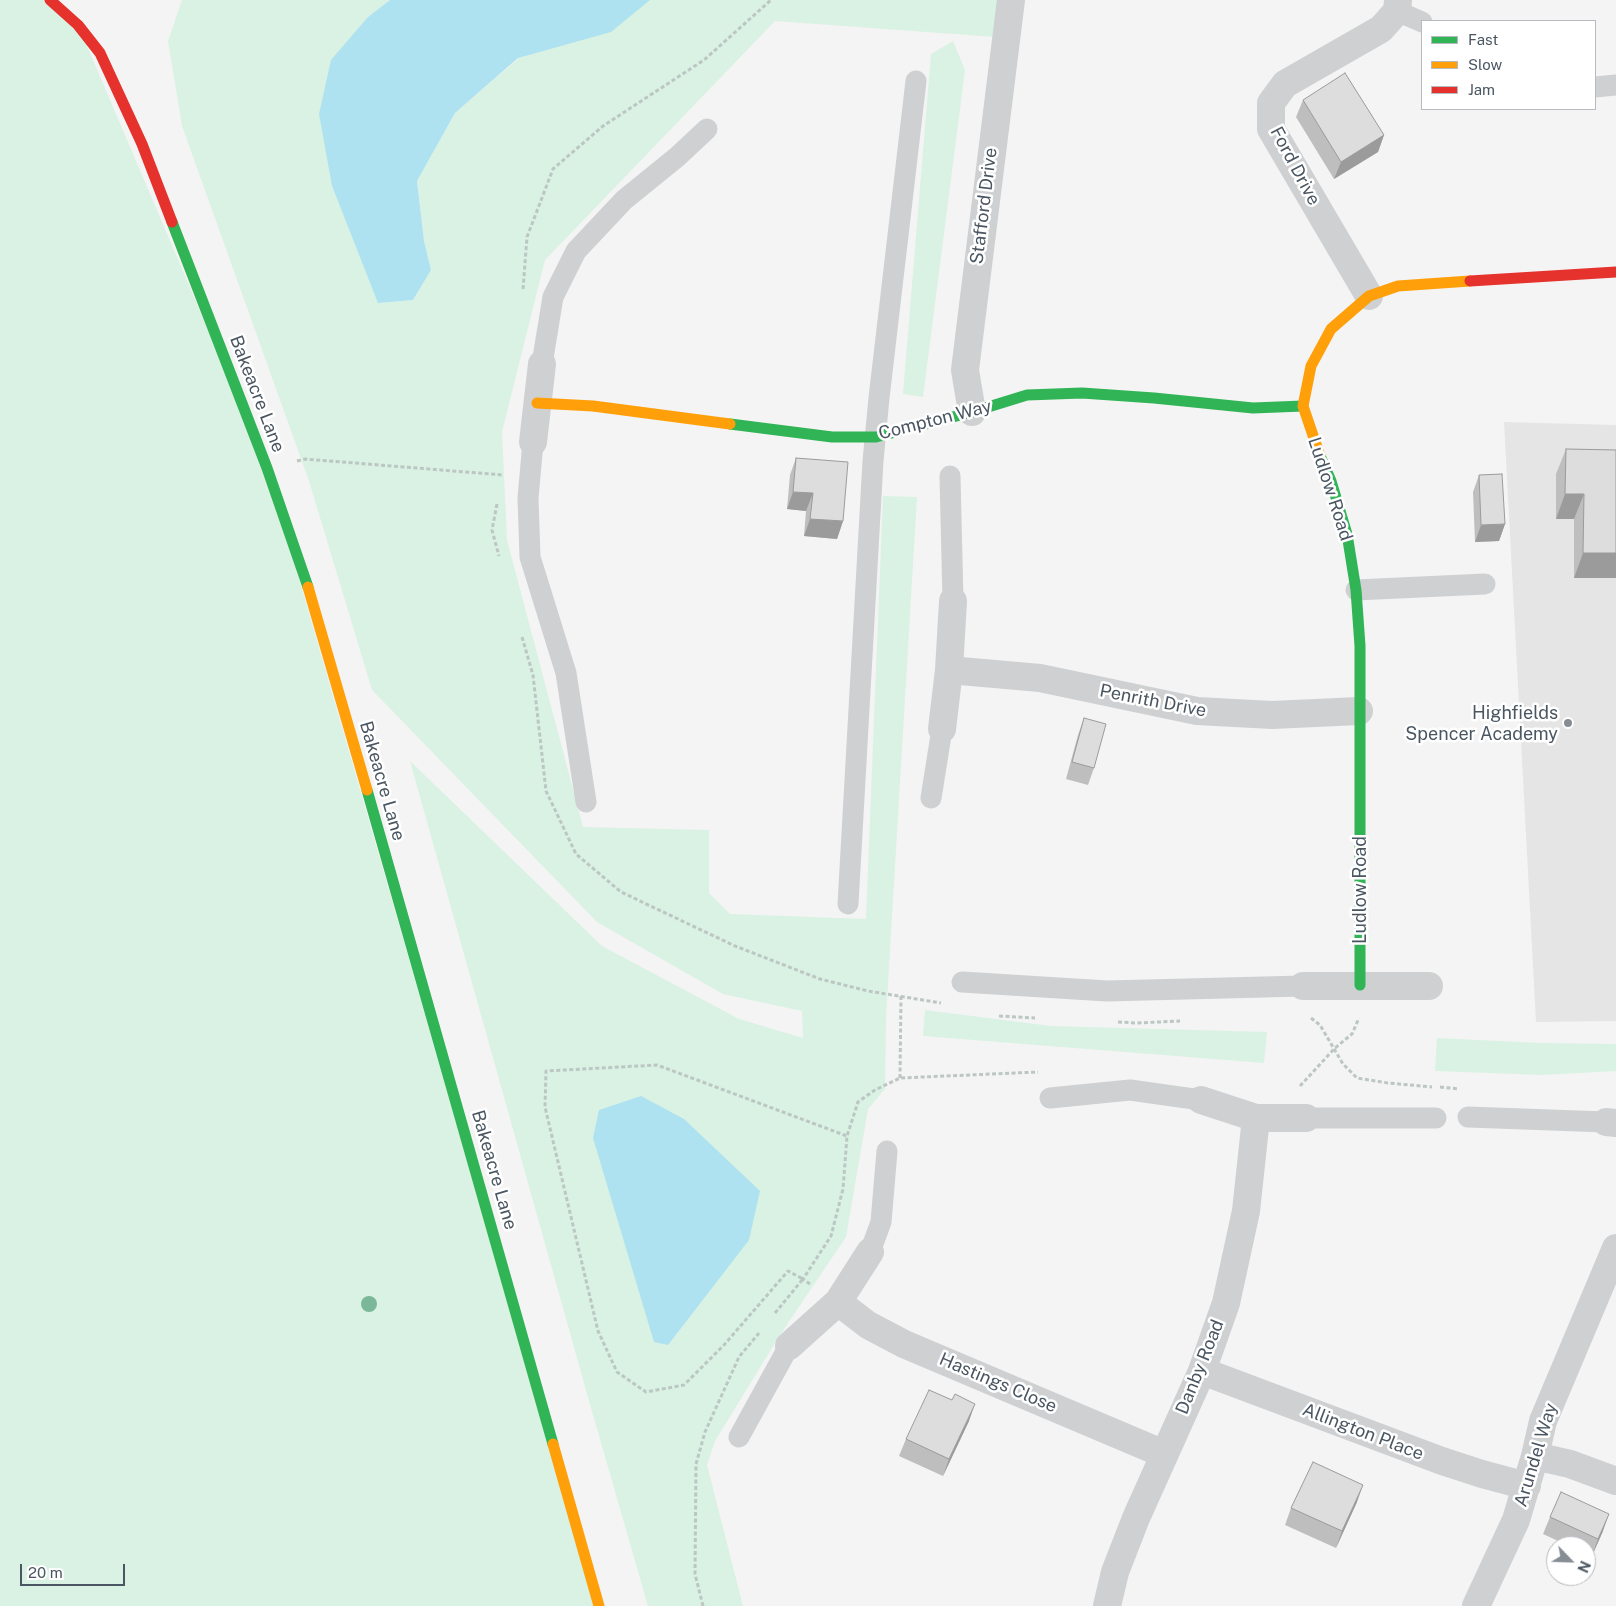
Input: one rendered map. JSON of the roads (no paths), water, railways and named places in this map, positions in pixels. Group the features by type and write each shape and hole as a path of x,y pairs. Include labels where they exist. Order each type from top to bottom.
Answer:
{"street":[{"name":"Bakeacre Lane","path":"50,0 78,25 100,53 142,144 267,468 307,582 470,1147 598,1606"},
{"name":"Stafford Drive","path":"972,412 964,370 1011,0"},
{"name":"Ford Drive","path":"1369,296 1271,129 1271,104 1285,84 1381,29 1398,6"},
{"name":"Ludlow Road","path":"1360,985 1360,646 1356,590 1347,534 1331,482 1315,445 1303,406 1311,366 1331,330 1369,296 1398,286 1616,272"},
{"path":"533,442 542,364"},
{"name":"Compton Way","path":"537,403 594,406 832,437 876,437 972,412 1027,395 1082,393 1253,408 1303,406"},
{"path":"942,729 949,670 953,601"},
{"name":"Penrith Drive","path":"949,670 1040,678 1196,711 1272,715 1359,711"},
{"path":"1303,986 1429,986"},
{"path":"1201,1100 1256,1118 1295,1118"},
{"name":"Danby Road","path":"1107,1606 1115,1572 1164,1454 1202,1371 1226,1303 1246,1212 1256,1118"},
{"name":"Arundel Way","path":"1476,1606 1516,1520 1527,1486 1543,1421 1616,1248"},
{"path":"789,1346 838,1302 870,1252"},
{"name":"Hastings Close","path":"838,1302 868,1325 904,1344 1164,1454"},
{"name":"Allington Place","path":"1202,1371 1442,1461 1527,1486"},
{"path":"1535,1456 1570,1464 1616,1481"}],"lane":[{"path":"1398,6 1421,21"},
{"path":"848,904 873,470 879,398 916,82"},
{"path":"1596,87 1616,84"},
{"path":"542,364 553,297 576,250 624,200 707,130"},
{"path":"533,442 528,498 530,557 566,674 586,802"},
{"path":"950,476 953,601"},
{"path":"1356,590 1484,584"},
{"path":"931,798 942,729"},
{"path":"962,982 1107,991 1303,986"},
{"path":"1050,1098 1130,1090 1201,1100"},
{"path":"1468,1117 1611,1122"},
{"path":"1295,1118 1436,1118"},
{"path":"870,1252 881,1222 887,1150"},
{"path":"739,1437 789,1346"}],"water":[{"path":"390,0 650,0 611,32 518,58 455,113 417,181 424,241 431,270 413,300 378,303 332,186 319,114 331,60 368,17"},
{"path":"641,1096 684,1119 760,1191 749,1240 668,1345 654,1342 593,1138 599,1110"}],"place":[{"name":"Highfields Spencer Academy","path":"1568,723"}]}
